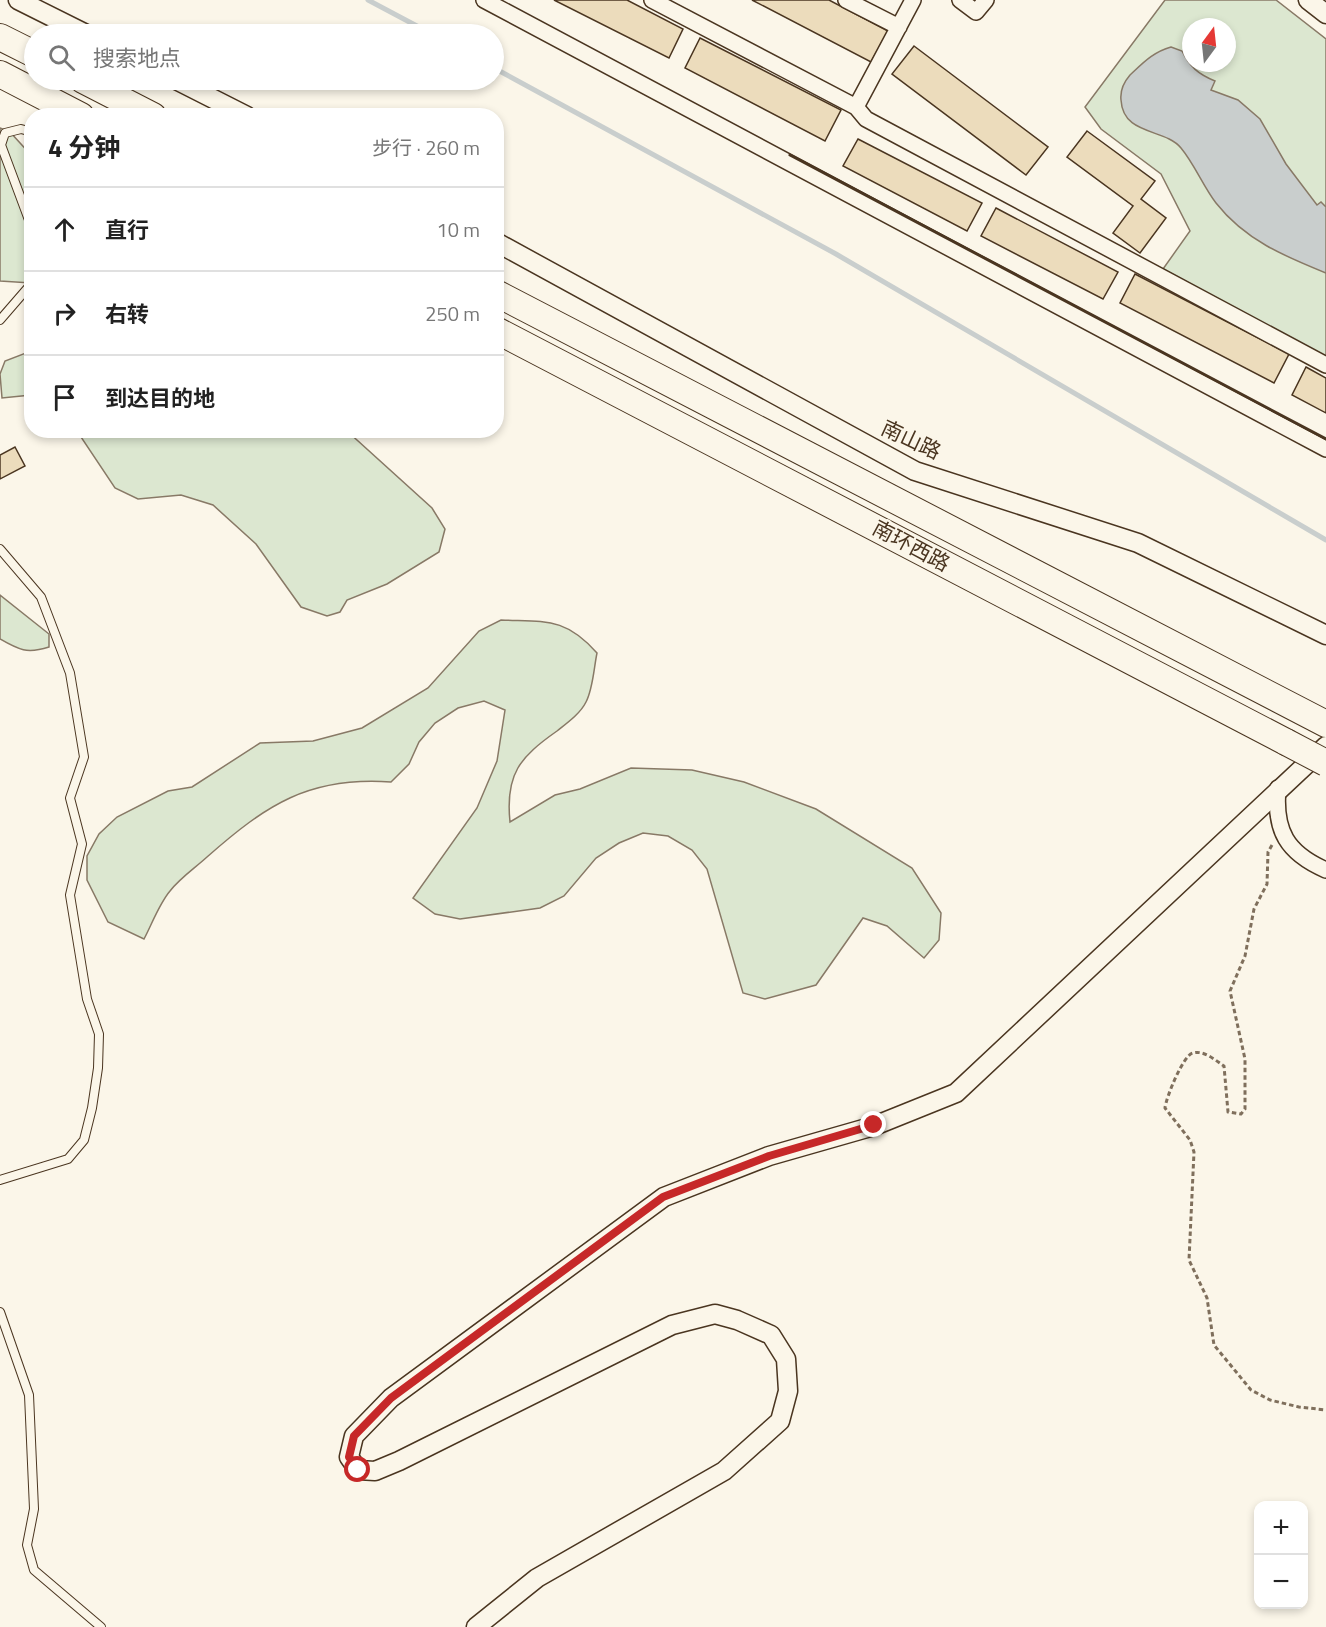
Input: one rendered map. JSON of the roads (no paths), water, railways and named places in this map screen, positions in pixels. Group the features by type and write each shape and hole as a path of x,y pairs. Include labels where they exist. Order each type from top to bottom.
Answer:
{"highway":[{"path":"0,37 24,49"},
{"path":"0,74 24,86"},
{"path":"31,90 66,108"},
{"path":"102,90 137,108"},
{"name":"南环西路","path":"504,297 1320,721"},
{"name":"南环西路","path":"504,334 1326,763"}],"street":[{"path":"18,0 66,24"},
{"path":"484,0 1326,449"},
{"path":"652,0 856,107 866,119 1326,365"},
{"path":"846,0 899,27"},
{"path":"856,107 913,0"},
{"path":"960,0 976,12 986,0"},
{"path":"1308,0 1326,14"},
{"path":"196,90 231,108"},
{"name":"南山路","path":"504,246 915,471 1138,543 1326,635"},
{"path":"476,1627 537,1578 724,1471 780,1421 788,1390 786,1359 771,1335 737,1320 715,1314 672,1325 375,1472 358,1470 349,1457 354,1436 391,1398 663,1197 769,1156 874,1125 956,1093 1278,788 1326,746"},
{"path":"1278,788 1276,809 1281,829 1287,840 1306,861 1326,870"}],"lane":[{"path":"24,130 5,133 1,145 24,207"},
{"path":"0,320 24,292"},
{"path":"0,549 41,597 70,673 84,757 70,798 82,844 70,895 87,999 99,1034 95,1088 84,1140 68,1159 0,1180"},
{"path":"0,1312 29,1395 34,1509 27,1545 34,1570 101,1627"}],"waterway":[{"path":"368,0 413,24"},
{"path":"504,73 836,254 1326,540"}]}
